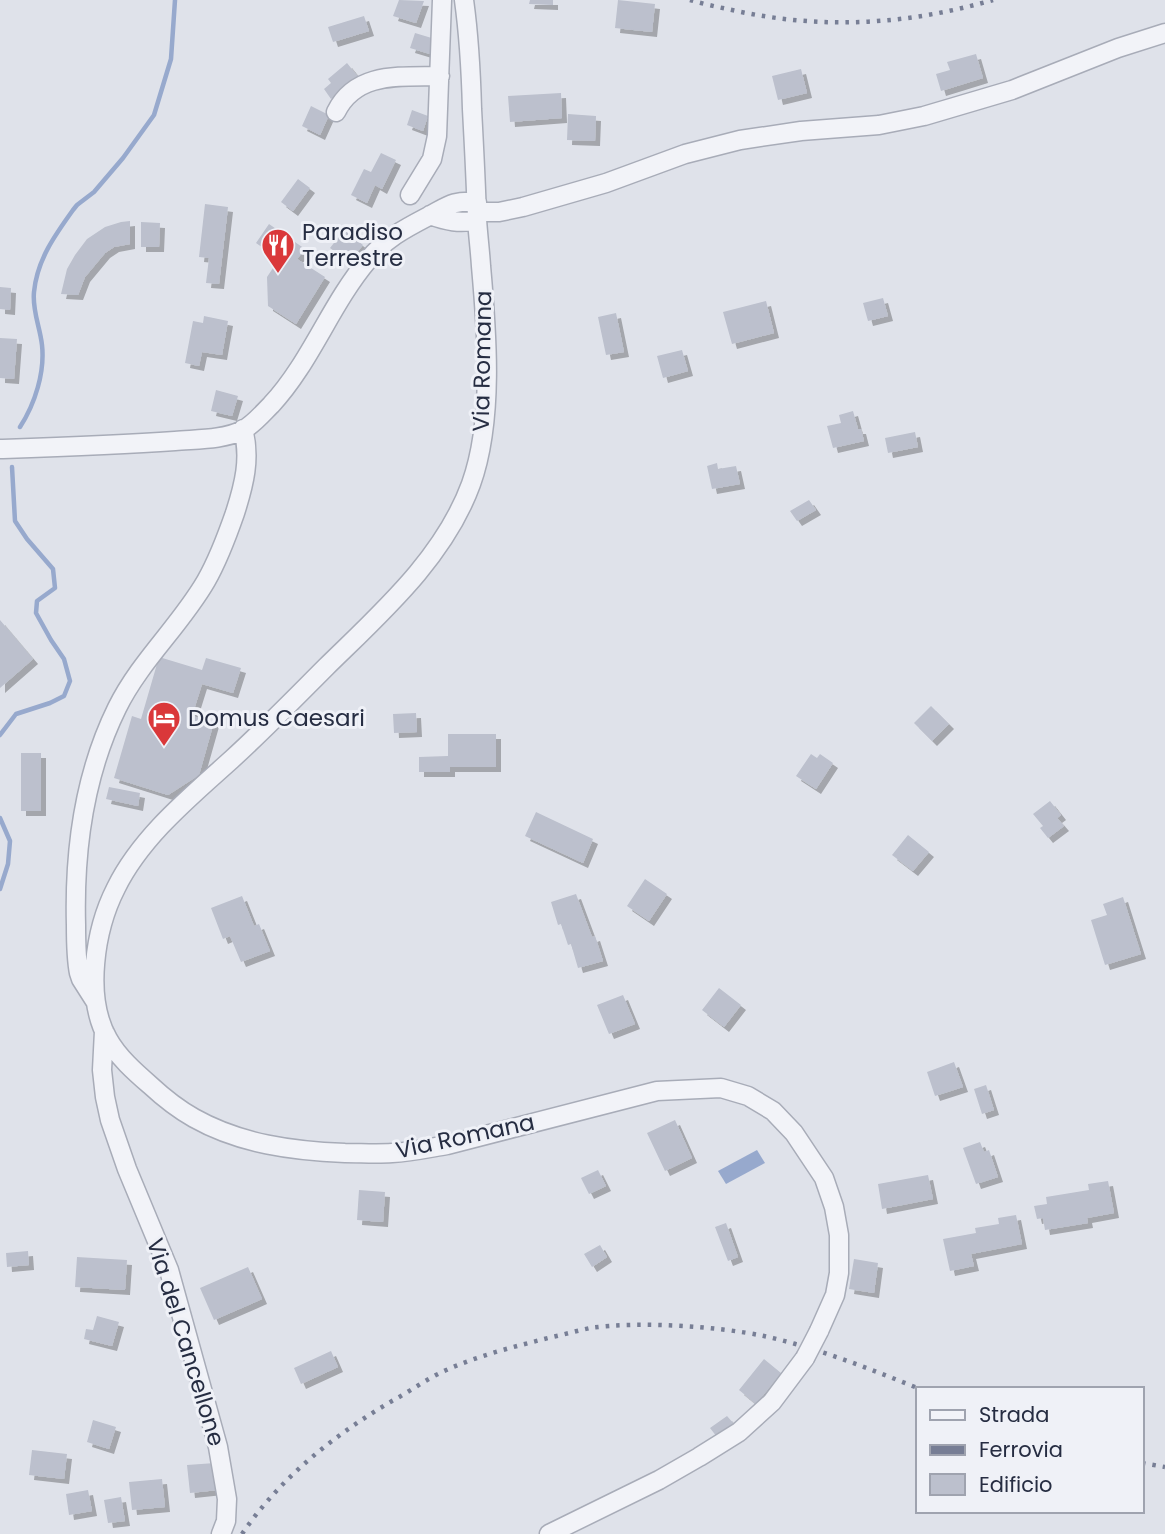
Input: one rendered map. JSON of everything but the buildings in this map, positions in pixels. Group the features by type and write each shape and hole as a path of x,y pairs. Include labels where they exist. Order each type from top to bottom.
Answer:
{"street":[{"path":"410,195 432,159 436,142 442,0"},
{"name":"Via Romana","path":"464,0 469,43 486,341 485,406 480,447 471,482 459,511 425,563 400,593 247,745 177,808 136,856 116,888 104,918 95,969 95,1001 104,1031 116,1050 158,1092 194,1119 257,1142 316,1152 391,1153 447,1145 657,1091 721,1088 748,1096 773,1111 794,1133 824,1178 834,1207 839,1235 838,1283 831,1307 805,1358 772,1402 739,1432 659,1480 549,1534"},
{"path":"0,449 208,439 243,429 261,416 289,384 354,278 369,259 399,231 430,215 465,223 477,211 499,212 523,207 606,183 685,154 740,139 879,125 924,116 1012,90 1118,48 1165,33"},
{"path":"335,112 352,90 369,82 388,78 440,76"},
{"path":"95,1001 79,973 75,916 78,851 92,770 117,707 139,670 206,582 219,554 246,475 247,452 243,429"},
{"name":"Via del Cancellone","path":"104,1031 103,1070 110,1119 127,1169 169,1270 218,1447 227,1499 226,1521 221,1534"}],"water":[{"path":"757,1150 765,1163 726,1184 718,1171"}],"waterway":[{"path":"20,427 34,398 42,366 42,345 34,299 39,269 54,238 73,210 94,192 123,158 154,115 171,59 175,0"},
{"path":"0,735 16,714 64,696 70,681 64,659 36,613 37,601 55,588 53,569 15,521 12,467"},
{"path":"0,818 10,841 8,864 0,889"}],"railway":[{"path":"690,0 765,16 831,22 863,22 928,15 993,0"},
{"path":"242,1534 273,1494 309,1459 349,1428 423,1382 481,1357 590,1328 677,1326 764,1336 824,1353 916,1387"},
{"path":"1144,1463 1165,1467"}],"place":[{"name":"Paradiso Terrestre","path":"278,275"},
{"name":"Domus Caesari","path":"164,748"}]}
